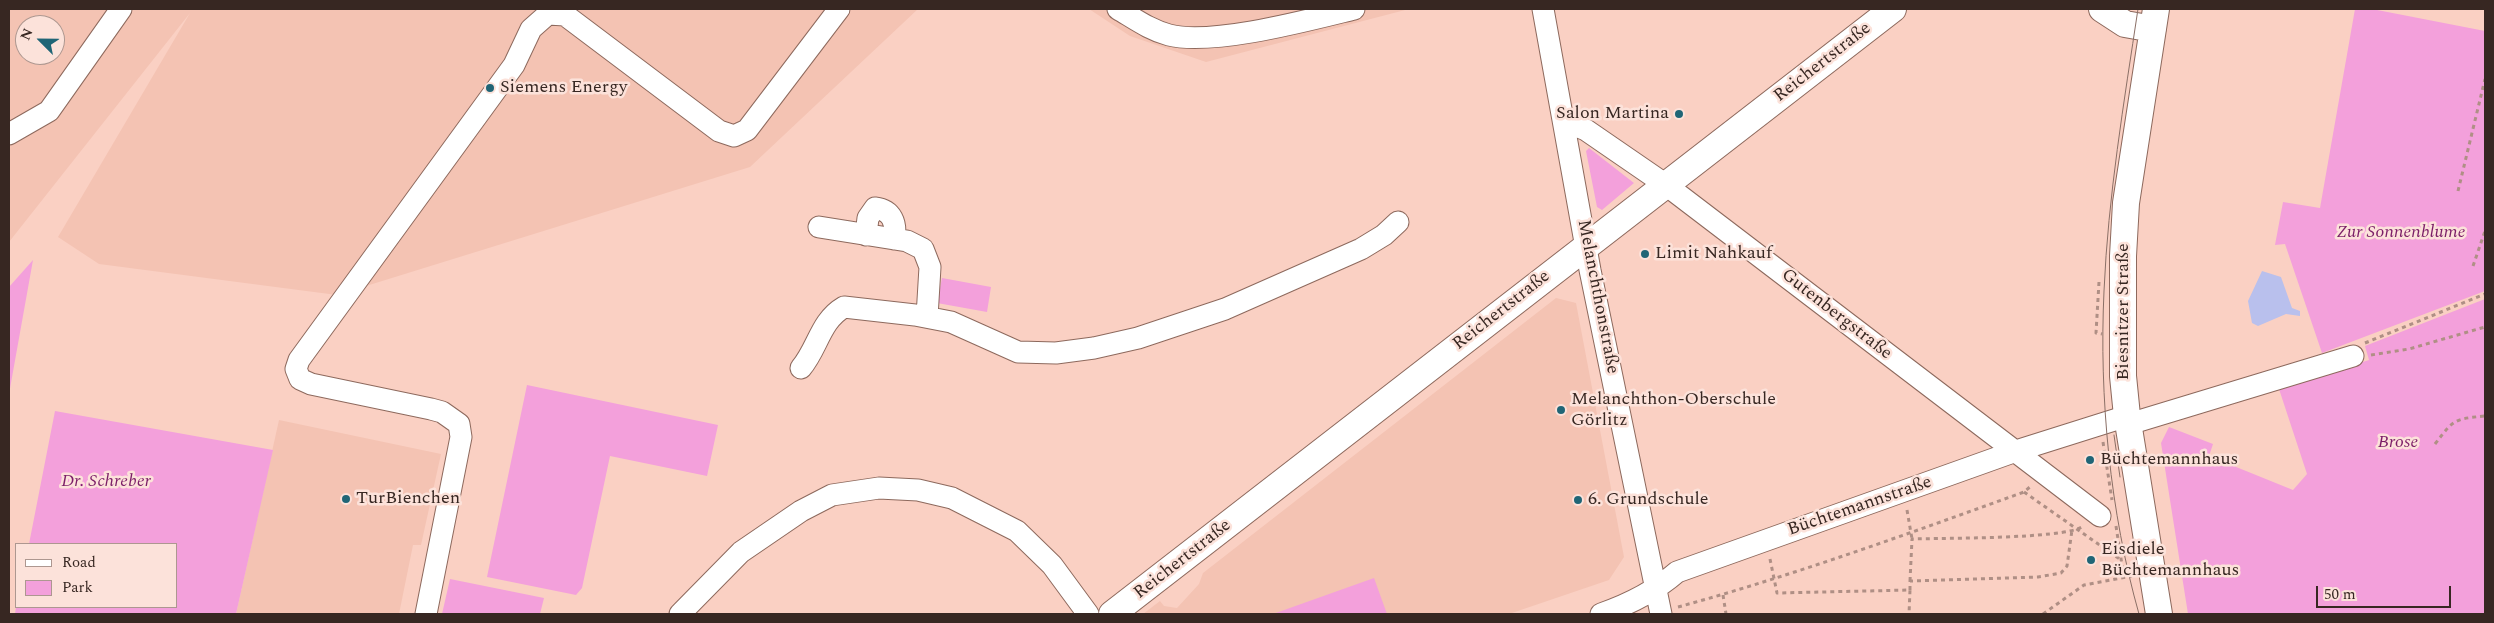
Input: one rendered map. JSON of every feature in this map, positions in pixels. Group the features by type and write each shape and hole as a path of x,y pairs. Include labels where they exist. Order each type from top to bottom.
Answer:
{"main road":[{"name":"Reichertstraße","path":"1112,614 1893,9"},
{"path":"2102,9 2123,23 2155,19"},
{"name":"Biesnitzer Straße","path":"2155,19 2126,203 2123,256 2123,376 2128,420 2159,614"}],"street":[{"path":"9,134 49,111 121,9"},
{"path":"426,614 448,508 461,430 452,418 430,408 311,384 300,378 296,369 299,360 514,66 537,21 548,14 565,15 719,130 734,136 747,130 839,9"},
{"path":"1118,9 1151,29 1172,36 1195,37 1294,24 1354,9"},
{"name":"Melanchthonstraße","path":"1543,9 1586,246 1661,613"},
{"name":"Gutenbergstraße","path":"1565,127 1578,127 1586,130 1666,185 1990,434 2016,450 2022,458 2100,516"},
{"path":"866,234 868,218 875,208 884,209 891,215 894,222 896,229 894,239"},
{"path":"800,368 810,356 830,317 844,307 927,317 951,322 1018,352 1056,353 1094,348 1138,338 1225,309 1361,249 1384,235 1398,222"},
{"path":"819,227 907,241 923,249 930,267 927,317"},
{"name":"Büchtemannstraße","path":"1601,614 1626,605 1656,590 1677,572 2016,450 2353,356"},
{"path":"680,614 741,552 801,511 832,495 879,488 918,490 952,498 1017,531 1052,565 1088,614"}],"path":[{"path":"2458,191 2485,79"},
{"path":"2473,266 2485,231"},
{"path":"2353,356 2363,344 2485,294"},
{"path":"2353,356 2409,349 2485,327"},
{"path":"2435,444 2450,424 2460,418 2485,416"},
{"path":"1661,613 1723,595 1912,532 2024,492 2044,474"},
{"path":"1902,492 1912,532 1909,614"},
{"path":"2024,492 2122,560"},
{"path":"1910,581 2038,577 2062,573 2067,566 2072,530"},
{"path":"1912,539 2062,531"},
{"path":"1765,540 1778,594 1910,590"},
{"path":"2043,614 2084,585 2152,573"},
{"path":"1723,595 1726,614"}],"shaded area":[{"name":"Siemens Energy","path":"9,9 918,9 750,167 337,295 99,264 58,237 190,13 9,242"},
{"path":"1089,9 1409,9 1206,62 1130,36"},
{"path":"1556,298 1576,303 1624,557 1609,580 1509,614 1143,614 1160,601 1164,606 1177,608 1199,584 1203,573"},
{"name":"TurBienchen","path":"279,420 441,454 421,545 413,545 399,614 236,614"}],"green space":[{"name":"Zur Sonnenblume","path":"2355,9 2372,9 2485,31 2485,291 2322,353 2285,244 2275,245 2283,202 2320,208"},
{"path":"1589,148 1634,183 1602,210 1597,207 1586,151"},
{"path":"33,260 9,394 9,287"},
{"path":"942,278 991,287 987,312 937,303"},
{"name":"Brose","path":"2485,299 2485,614 2188,614 2161,443 2169,427 2213,444 2209,456 2293,490 2307,474 2279,389 2369,360 2365,346"},
{"path":"527,385 718,425 707,476 610,456 582,588 576,595 487,577"},
{"name":"Dr. Schreber","path":"55,411 273,450 236,614 15,614 16,608 178,608 178,543 29,543"},
{"path":"1374,578 1387,614 1273,614"},
{"path":"450,579 544,598 540,614 442,614"}],"water":[{"path":"2262,271 2281,277 2292,308 2300,311 2300,316 2286,314 2258,326 2252,323 2248,301"}],"tram line":[{"path":"2138,9 2122,114 2109,220 2104,291 2103,372 2105,413 2114,495 2129,575 2139,614"},
{"path":"2114,435 2120,477"}],"place":[{"name":"Siemens Energy","path":"490,88"},
{"name":"Salon Martina","path":"1679,114"},
{"name":"Limit Nahkauf","path":"1645,254"},
{"name":"Melanchthon-Oberschule Görlitz","path":"1561,410"},
{"name":"Büchtemannhaus","path":"2090,460"},
{"name":"TurBienchen","path":"346,499"},
{"name":"6. Grundschule","path":"1578,500"},
{"name":"Eisdiele Büchtemannhaus","path":"2091,560"}]}
